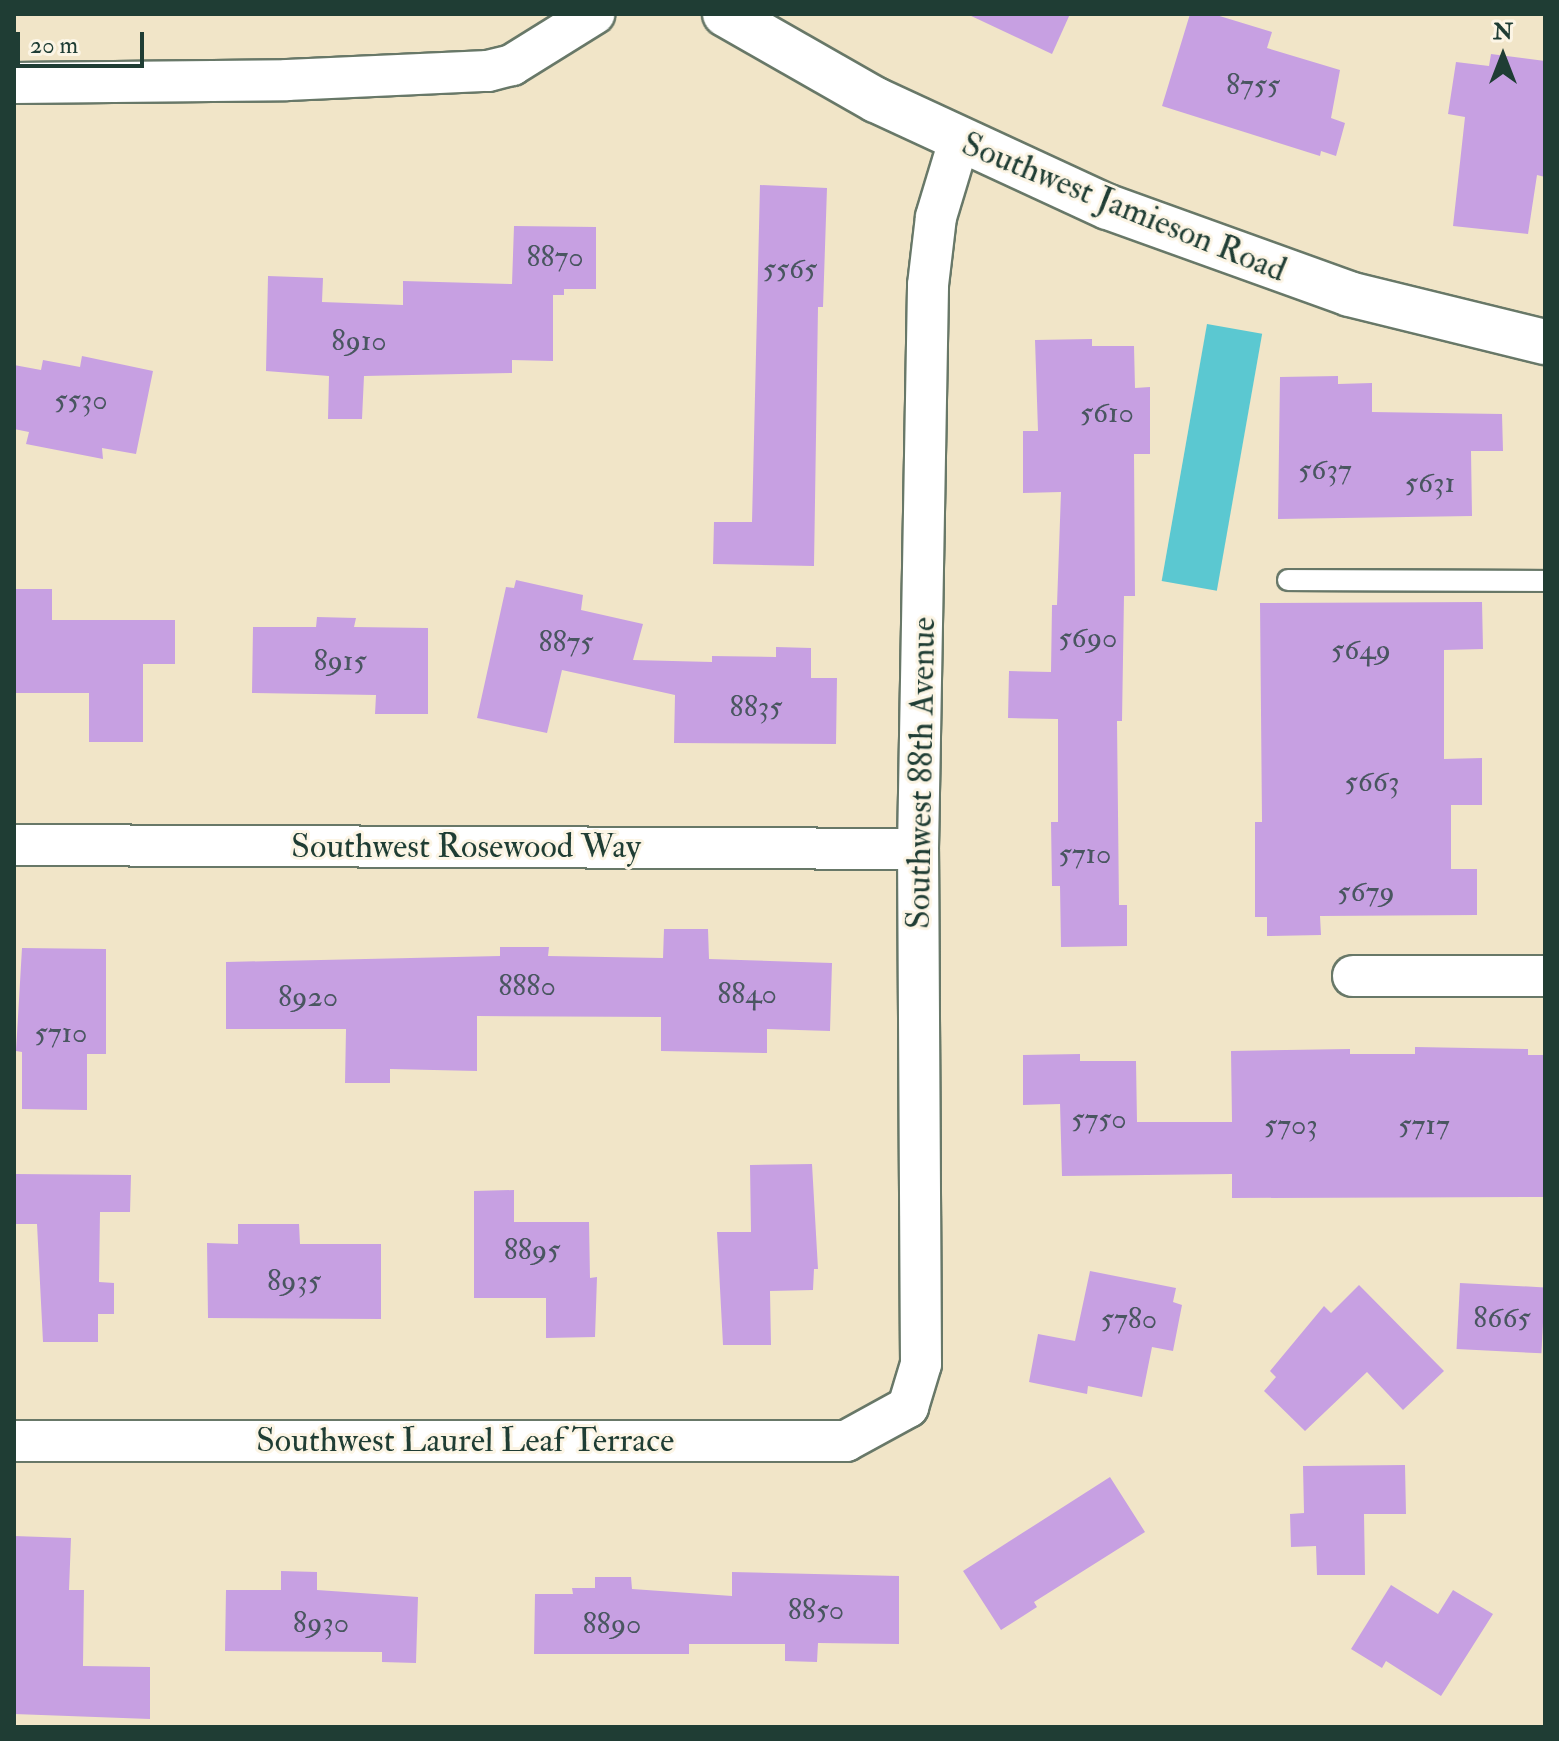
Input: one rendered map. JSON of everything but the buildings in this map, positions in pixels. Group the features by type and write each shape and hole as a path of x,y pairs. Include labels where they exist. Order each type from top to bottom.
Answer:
{"street":[{"path":"14,83 287,80 488,71 512,65 594,14"},
{"name":"Southwest Jamieson Road","path":"725,14 959,141 1108,207 1266,268 1349,294 1545,342"},
{"name":"Southwest 88th Avenue","path":"908,1407 921,1364 918,849 928,285 936,217 959,141"},
{"name":"Southwest Rosewood Way","path":"14,845 918,849"},
{"path":"1353,976 1545,976"},
{"name":"Southwest Laurel Leaf Terrace","path":"14,1441 846,1441 908,1407"}],"lane":[{"path":"1288,580 1545,581"}],"water":[{"path":"1207,324 1262,334 1217,591 1162,581"}]}
